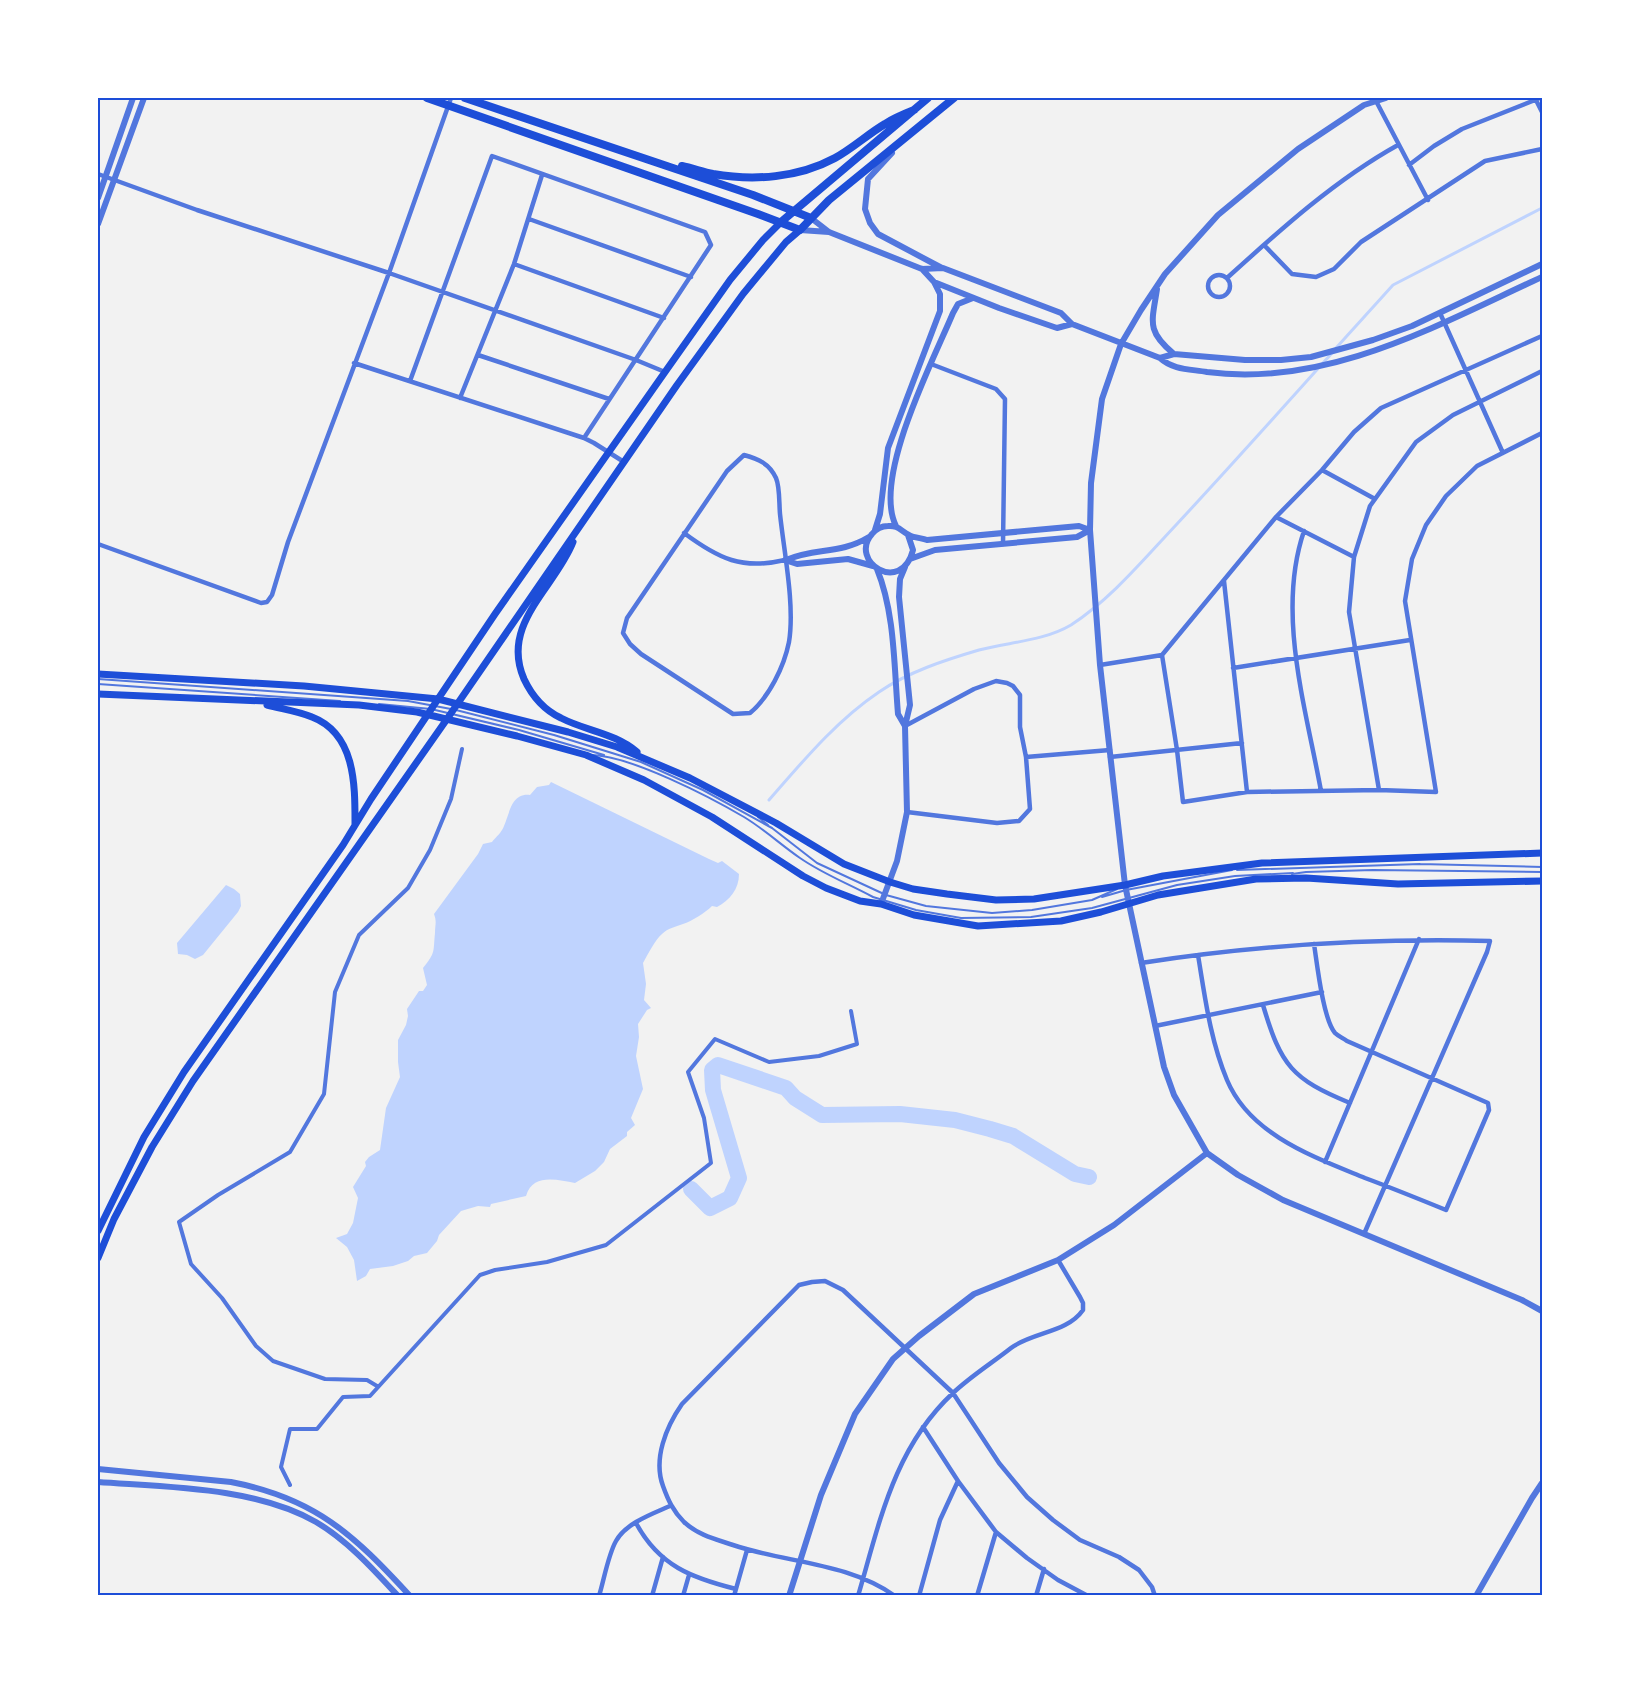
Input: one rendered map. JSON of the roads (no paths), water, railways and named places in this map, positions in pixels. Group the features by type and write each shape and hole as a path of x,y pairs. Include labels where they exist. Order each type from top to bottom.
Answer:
{"main road":[{"path":"427,98 450,101 800,230"},
{"path":"465,98 656,162 811,218"},
{"path":"98,1231 144,1137 184,1072 355,825 433,707 730,280 781,222 928,98"},
{"path":"98,1257 114,1219 152,1147 193,1081 742,294 786,242 829,200 954,98"},
{"path":"656,162 714,174 753,177 781,176 805,171 834,159 884,124 914,110"},
{"path":"578,530 566,559 521,627 518,656 520,670 529,690 552,714 625,742 643,757"},
{"path":"98,674 304,686 452,712 586,755 644,780 704,813 766,850 803,876 826,888 860,901 884,899 914,915 978,926 1061,921 1101,912 1127,894 1163,876 1262,863 1542,853"},
{"path":"98,694 256,702 433,707 568,732 617,747 699,782 777,823 843,864 914,889 996,900 1127,894 1158,895 1228,882 1280,878 1409,884 1542,881"},
{"path":"256,702 312,717 328,725 341,740 354,776 355,825"}],"street":[{"path":"98,198 133,98"},
{"path":"98,224 144,98"},
{"path":"1386,98 1364,105 1298,149 1218,215 1165,274 1121,344 1102,399 1091,483 1090,530 1100,665 1127,894 1164,1067 1174,1095 1207,1153 1260,1188 1522,1300 1542,1311"},
{"path":"1409,165 1462,129 1537,98 1542,112"},
{"path":"98,544 261,603 267,602 272,595 288,542 389,273 450,101"},
{"path":"1376,101 1428,200"},
{"path":"908,135 868,179 865,209 870,223 878,234 943,268 1061,313 1071,324 1160,358 1168,365 1242,375 1301,371 1360,356 1405,340 1542,277"},
{"path":"1227,278 1263,245 1349,176 1398,145"},
{"path":"1263,245 1292,274 1316,277 1334,269 1361,242 1485,161 1542,149"},
{"path":"410,381 492,156 705,232 711,245 584,438"},
{"path":"98,174 496,310 665,372"},
{"path":"460,398 514,264 542,175"},
{"path":"811,218 829,232 922,269 943,268"},
{"path":"529,219 691,277"},
{"path":"800,230 829,232"},
{"path":"514,264 664,318"},
{"path":"1160,358 1174,354 1245,360 1311,357 1373,340 1412,326 1542,264"},
{"path":"684,533 716,555 736,563 764,565 785,561 801,553 848,548 869,537 874,531 880,514 888,448 940,311 939,294 934,282 922,269"},
{"path":"1217,275 1227,278 1230,285 1228,293 1218,298 1211,295 1208,288 1211,278 1217,275"},
{"path":"934,282 1057,328 1071,324"},
{"path":"1158,286 1153,328 1160,342 1174,354"},
{"path":"973,298 958,304 907,423 896,460 890,499 891,516 896,526 908,535 927,540 1079,526 1090,530"},
{"path":"1440,313 1503,453"},
{"path":"1100,665 1162,655 1276,517 1322,470 1354,432 1382,408 1542,336"},
{"path":"478,355 609,399"},
{"path":"354,363 584,438 624,462"},
{"path":"931,364 996,388 1005,399 1003,544"},
{"path":"1379,790 1349,612 1354,557 1370,506 1416,442 1453,416 1542,371"},
{"path":"1162,655 1183,802 1247,792 1379,790 1436,792 1405,601 1412,559 1426,525 1446,496 1477,466 1542,433"},
{"path":"744,455 762,460 776,478 785,561 790,627 789,644 775,678 760,705 750,713 733,714 641,654 630,644 623,633 627,618 684,533 727,471 744,455"},
{"path":"1322,470 1375,498"},
{"path":"1276,517 1354,557"},
{"path":"874,531 881,527 896,526"},
{"path":"910,559 935,549 1077,537 1090,530"},
{"path":"1304,531 1299,545 1291,602 1296,658 1321,790"},
{"path":"884,899 897,861 907,812 905,726 909,703 899,597 900,579 913,550 908,535"},
{"path":"869,537 866,553 883,584 889,613 898,710 905,726"},
{"path":"785,561 797,564 848,559 887,573 906,567"},
{"path":"1224,580 1247,792"},
{"path":"1233,668 1410,640"},
{"path":"905,726 974,689 996,681 1013,686 1020,695 1020,727 1026,757 1030,809 1019,821 997,823 907,812"},
{"path":"1026,757 1177,750 1242,743"},
{"path":"377,1386 367,1380 325,1379 273,1361 256,1347 222,1298 191,1264 178,1222 290,1152 324,1094 335,992 359,935 408,888 430,850 451,799 462,749"},
{"path":"1142,963 1197,955 1314,944 1419,939 1490,941 1364,1234"},
{"path":"1325,1162 1419,939"},
{"path":"1197,955 1211,1035 1227,1082 1246,1111 1270,1132 1294,1147 1325,1162 1446,1210 1489,1110 1488,1103 1347,1041 1335,1033 1322,992 1314,944"},
{"path":"1155,1026 1322,992"},
{"path":"1263,1005 1278,1049 1292,1070 1309,1085 1350,1103"},
{"path":"290,1485 281,1467 290,1430 317,1429 344,1397 370,1396 480,1275 495,1270 547,1262 606,1245 711,1163 704,1118 688,1072 715,1039 769,1062 819,1056 857,1044 851,1011"},
{"path":"789,1596 821,1495 855,1414 893,1359 974,1294 1058,1260 1114,1225 1207,1153"},
{"path":"858,1596 886,1498 901,1461 923,1427 953,1392 1016,1345 1078,1317 1083,1311 1083,1304 1058,1260"},
{"path":"895,1596 863,1578 799,1560 747,1550 705,1536 685,1523 670,1506 661,1481 661,1451 674,1416 682,1404 800,1285 825,1281 843,1290 953,1392 999,1463 1027,1497 1080,1540 1119,1557 1138,1570 1152,1587 1155,1596"},
{"path":"923,1427 958,1481 996,1532 1044,1569 1088,1596"},
{"path":"98,1469 231,1482 253,1486 283,1496 323,1515 351,1536 410,1596"},
{"path":"919,1596 940,1520 958,1481"},
{"path":"98,1482 240,1495 270,1503 316,1522 345,1542 398,1596"},
{"path":"1476,1596 1542,1484"},
{"path":"599,1596 615,1541 625,1530 636,1523 670,1506"},
{"path":"636,1523 650,1545 689,1575 736,1589"},
{"path":"977,1596 996,1532"},
{"path":"734,1596 747,1550"},
{"path":"652,1596 663,1557"},
{"path":"1036,1596 1044,1569"},
{"path":"683,1596 689,1575"}],"lane":[{"path":"98,679 433,707"},
{"path":"98,684 433,707"},
{"path":"452,712 604,755 647,770 746,818 799,857 828,875 873,897 926,906 992,913 1032,910 1224,878 1293,873 1373,870 1542,872"},
{"path":"452,712 554,735 641,762 703,790 772,828"},
{"path":"586,755 604,755"},
{"path":"744,807 817,863 884,899"},
{"path":"1393,859 1420,864"},
{"path":"1127,894 1235,870 1420,864 1542,867"},
{"path":"1280,878 1293,873"}],"water":[{"path":"551,782 709,859 718,863 722,861 739,874 737,884 733,894 722,904 717,907 712,906 687,923 664,932 654,943 643,963 646,984 644,1000 651,1008 647,1010 638,1024 639,1037 636,1056 643,1089 631,1118 635,1125 627,1132 627,1136 610,1149 604,1162 595,1171 575,1183 540,1181 529,1189 526,1196 491,1204 490,1207 478,1206 461,1211 439,1235 427,1253 414,1256 408,1261 393,1266 370,1269 366,1276 357,1281 354,1260 347,1247 336,1238 347,1234 353,1223 358,1198 353,1187 366,1166 365,1162 380,1150 386,1108 400,1077 398,1040 406,1025 407,1009 419,991 423,991 427,985 423,968 433,952 436,924 434,914 483,844 492,842 503,828 515,801 524,795 530,795 537,787 549,785"},
{"path":"226,885 240,894 241,906 238,912 203,955 195,959 178,954 177,943"}],"waterway":[{"path":"1336,348 1393,285 1542,208"},
{"path":"769,800 834,729 863,703 890,685 927,667 953,658 1049,635 1086,615 1139,565 1332,353"},
{"path":"691,1189 710,1208 730,1198 739,1178 713,1090 712,1070 718,1065 786,1088 795,1098 822,1115 900,1114 955,1120 1013,1136 1075,1174 1089,1177"}]}
